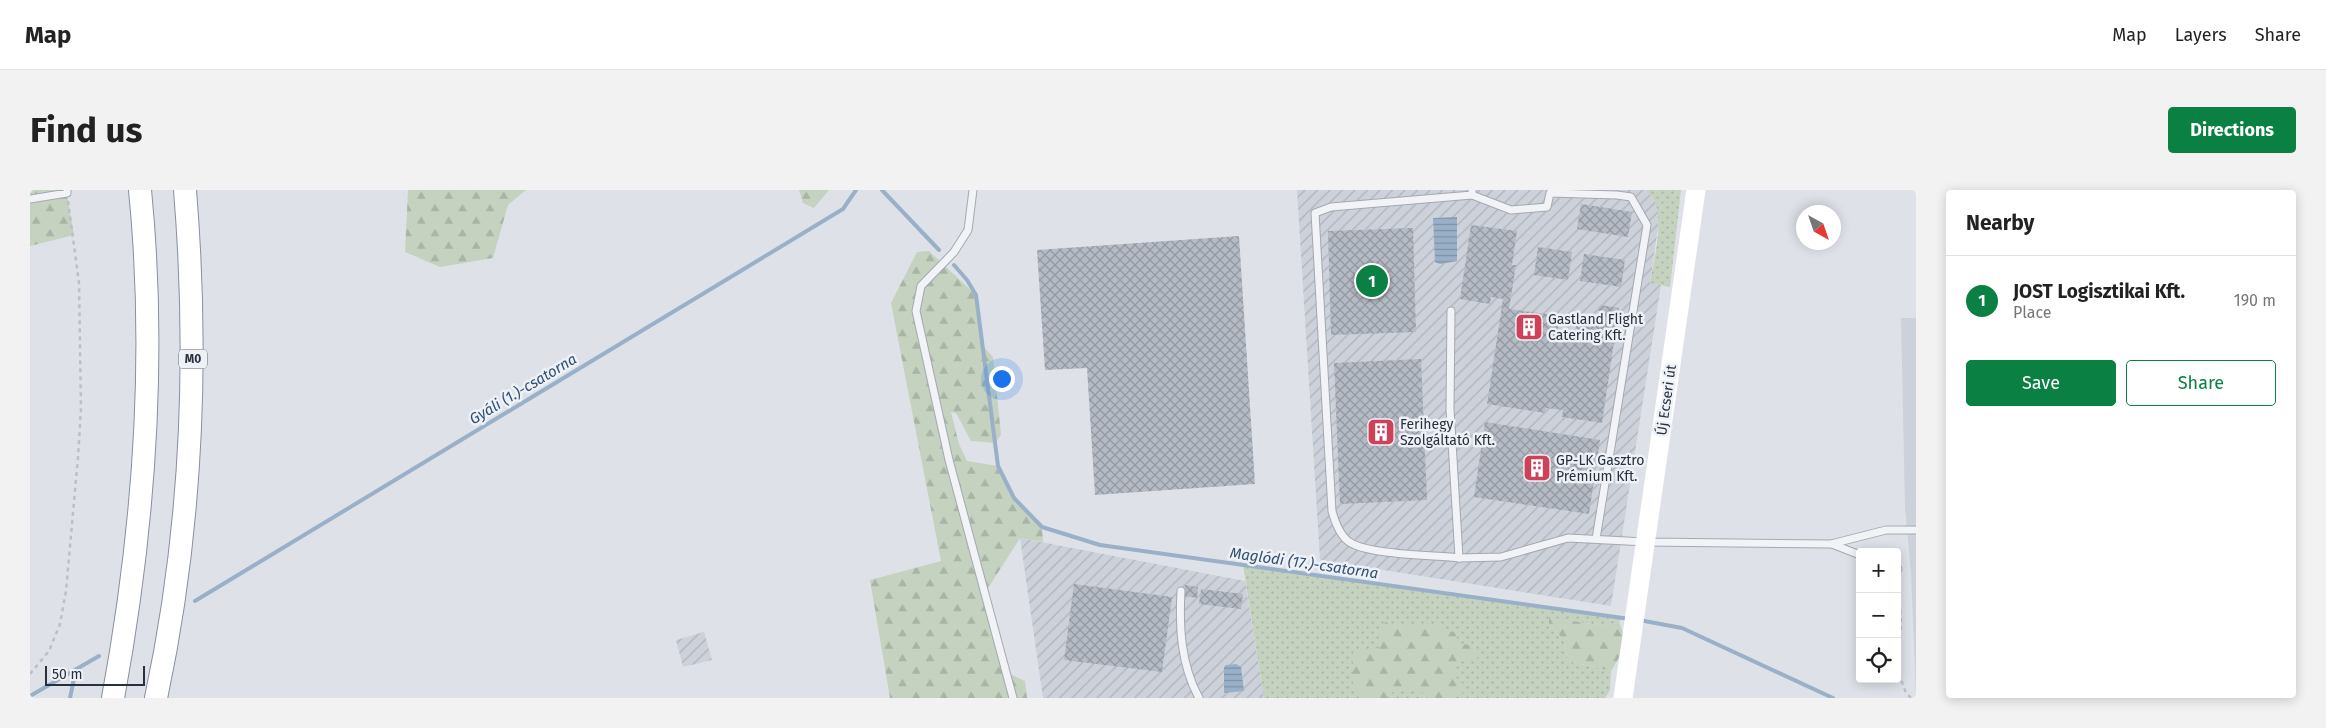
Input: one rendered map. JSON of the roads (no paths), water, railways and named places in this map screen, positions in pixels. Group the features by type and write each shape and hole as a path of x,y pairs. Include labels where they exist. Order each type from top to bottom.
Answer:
{"highway":[{"path":"114,698 139,518 147,404 147,281 140,190"},
{"name":"M0","path":"156,698 175,597 188,484 193,361 185,190"}],"main road":[{"name":"Új Ecseri út","path":"1624,698 1696,190"}],"lane":[{"path":"973,190 968,230 954,252 921,286 916,311 949,460 1013,698"},
{"path":"30,200 67,192"},
{"path":"1596,539 1647,225 1630,197 1617,194 1550,193 1547,208 1511,210 1472,193 1331,208 1315,213 1332,511 1335,523 1348,541 1358,547 1458,558 1501,557 1568,538 1646,542 1831,544 1886,530 1916,530"},
{"path":"1451,311 1450,408 1458,558"},
{"path":"1831,544 1856,553"},
{"path":"1181,591 1180,628 1184,656 1199,698"}],"water":[{"path":"1457,217 1457,261 1440,264 1435,262 1433,218"},
{"path":"1236,664 1241,667 1244,691 1224,693 1224,667"}],"waterway":[{"name":"Gyáli (1.)-csatorna","path":"195,601 843,209 856,190"},
{"name":"Maglódi (17.)-csatorna","path":"882,190 939,250"},
{"name":"Maglódi (17.)-csatorna","path":"954,265 967,280 976,295 998,466 1014,498 1042,527 1100,545 1630,619"},
{"name":"Maglódi (17.)-csatorna","path":"1639,620 1682,628 1833,698"},
{"name":"Gyáli (1.)-csatorna","path":"30,696 99,656"},
{"path":"70,698 76,669"}],"place":[{"name":"JOST Logisztikai Kft.","path":"1372,281"},
{"name":"Gastland Flight Catering Kft.","path":"1529,327"},
{"name":"Ferihegy Szolgáltató Kft.","path":"1381,432"},
{"name":"GP-LK Gasztro Prémium Kft.","path":"1537,468"}]}
